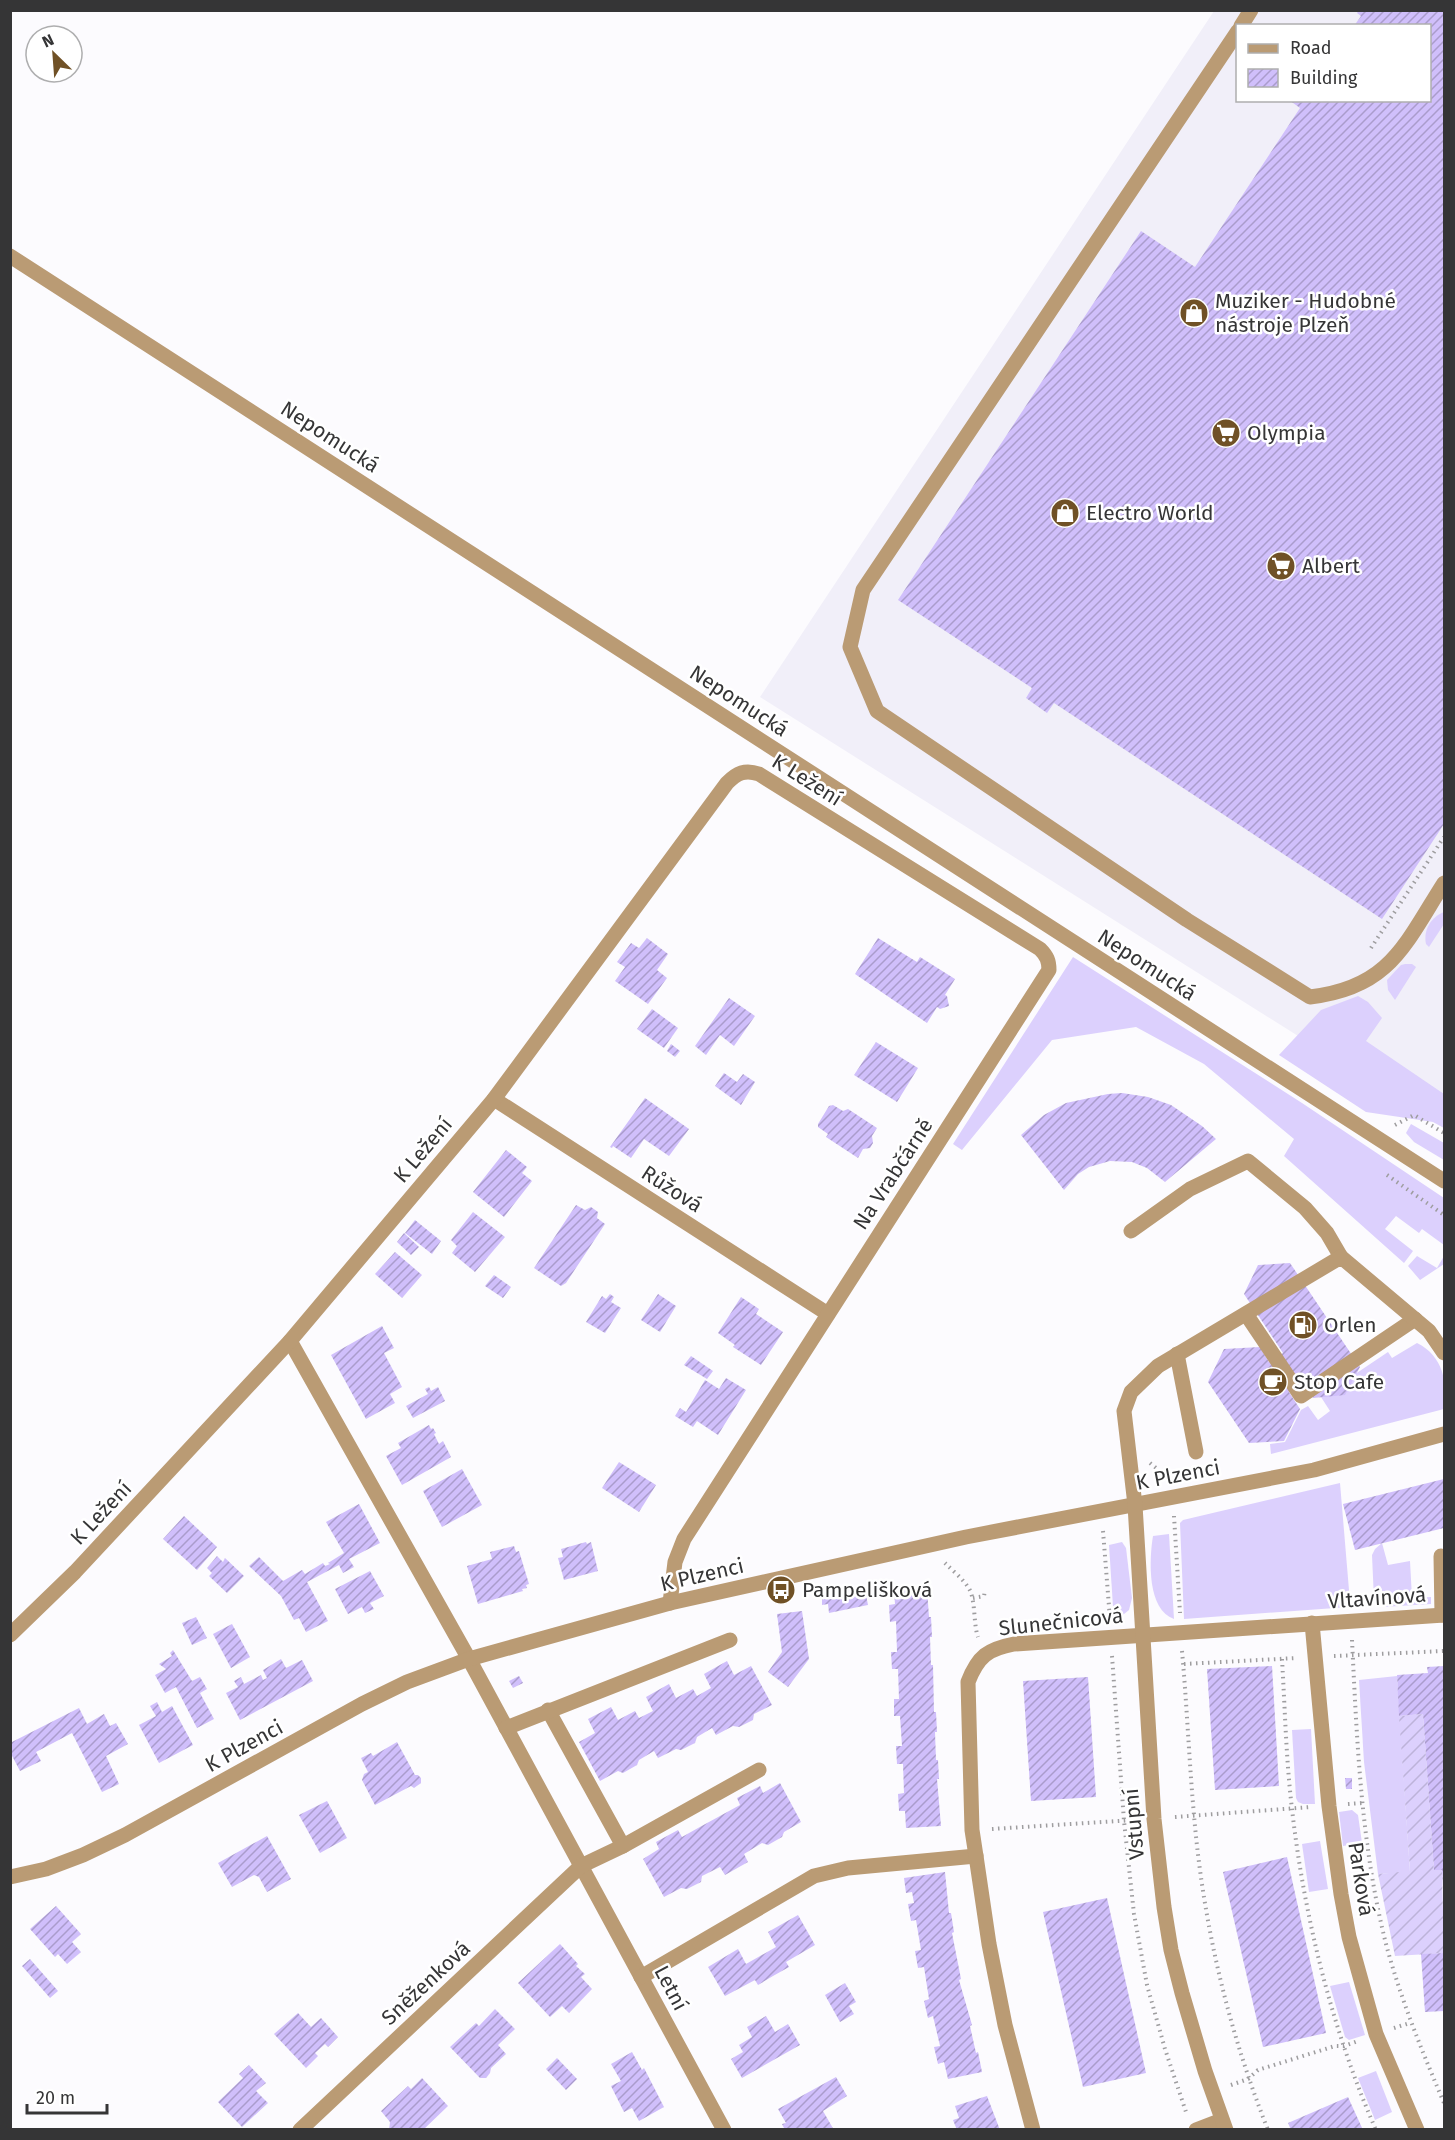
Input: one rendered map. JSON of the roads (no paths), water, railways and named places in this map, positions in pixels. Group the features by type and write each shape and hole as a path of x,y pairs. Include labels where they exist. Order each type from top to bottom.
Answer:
{"street":[{"path":"1242,24 1251,10"},
{"path":"1236,34 862,590 850,647 877,711 1187,921 1310,997 1332,995 1356,987 1389,965 1444,883"},
{"name":"Nepomucká","path":"10,256 1444,1181"},
{"name":"K Ležení","path":"10,1635 75,1572 290,1341 494,1099 727,783 742,772 751,771 759,774 863,840"},
{"path":"863,840 877,815"},
{"name":"Na Vrabčárně","path":"670,1604 675,1562 684,1539 1049,970 1046,955 1040,949 863,840"},
{"name":"Růžová","path":"494,1099 828,1314"},
{"path":"1131,1232 1190,1189 1248,1161 1305,1208 1327,1233 1341,1257 1429,1331 1444,1353"},
{"name":"Vstupní","path":"1224,2125 1182,1993 1171,1950 1164,1907 1154,1819 1135,1505 1124,1411 1131,1392 1158,1366 1341,1257"},
{"path":"1246,1314 1301,1396 1415,1319"},
{"path":"290,1341 469,1659"},
{"path":"1177,1354 1196,1452"},
{"name":"K Plzenci","path":"10,1877 46,1869 104,1845 362,1704 416,1679 469,1659 670,1604 926,1546 1314,1470 1444,1434"},
{"path":"1441,1556 1443,1615"},
{"name":"Vltavínová","path":"1312,1623 1443,1615"},
{"name":"Slunečnicová","path":"1033,2130 1005,2025 989,1944 972,1830 968,1682 973,1668 983,1655 997,1647 1014,1644 1312,1623"},
{"name":"Parková","path":"1312,1623 1329,1806 1349,1937 1376,2034 1417,2130"},
{"path":"506,1728 730,1640"},
{"name":"Letní","path":"469,1659 724,2130"},
{"path":"548,1710 623,1846"},
{"path":"581,1866 623,1846 759,1770"},
{"path":"641,1977 814,1876 848,1868 976,1856"},
{"name":"Sněženková","path":"300,2130 581,1866"},
{"path":"1196,2130 1224,2125"}],"place":[{"name":"Muziker - Hudobné nástroje Plzeň","path":"1194,313"},
{"name":"Olympia","path":"1226,433"},
{"name":"Electro World","path":"1065,513"},
{"name":"Albert","path":"1281,566"},
{"name":"Orlen","path":"1303,1325"},
{"name":"Stop Cafe","path":"1273,1382"},
{"name":"Pampelišková","path":"781,1590"}]}
